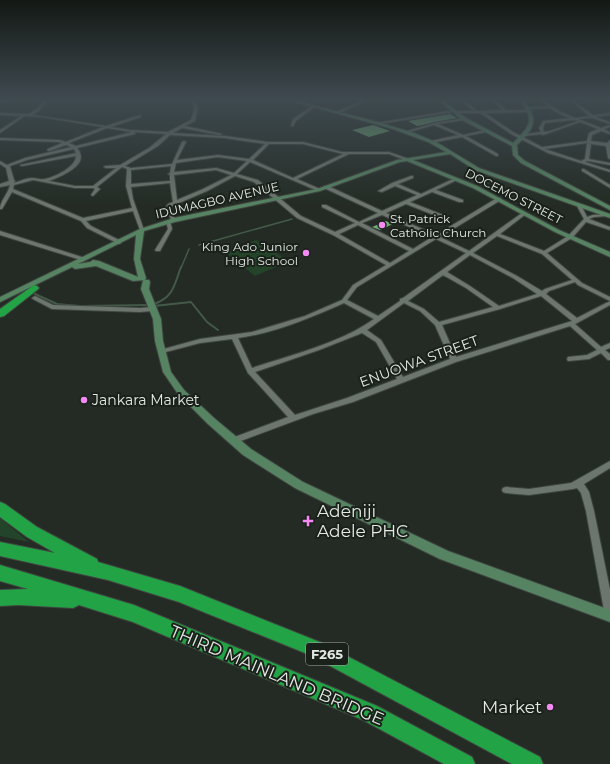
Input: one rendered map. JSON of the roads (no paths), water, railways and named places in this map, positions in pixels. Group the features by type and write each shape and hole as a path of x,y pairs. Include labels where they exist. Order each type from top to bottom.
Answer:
{"highway":[{"path":"0,305 34,293"},
{"path":"0,508 12,518 51,543 106,571"},
{"name":"F265","path":"0,549 106,571 180,594 316,649 533,764"},
{"name":"F265","path":"0,573 82,599"},
{"path":"0,598 82,599"},
{"name":"THIRD MAINLAND BRIDGE","path":"82,599 134,614 281,674 370,713 465,764"}],"main road":[{"path":"413,135 432,142 449,153 484,171 608,215"},
{"path":"493,135 514,145"},
{"path":"514,145 524,136"},
{"path":"514,145 516,155 523,162 606,205"},
{"name":"IDUMAGBO AVENUE","path":"0,305 80,260 141,230 171,221 318,190 408,160 449,153"},
{"name":"DOCEMO STREET","path":"408,160 457,179 499,199 524,214 570,237 610,255"},
{"path":"583,207 596,208 606,205"},
{"path":"141,230 137,259 141,283 157,319 167,372 181,392 211,421 267,465 299,485 444,555 610,616"},
{"path":"80,260 99,264 141,283"},
{"path":"34,293 75,267 99,264"}],"street":[{"path":"8,167 87,135"},
{"path":"26,159 130,135"},
{"path":"0,186 13,182 33,179 75,187 94,186 122,166 158,146 167,135"},
{"path":"180,135 225,137 268,143 303,143 347,154 389,153 408,160"},
{"path":"218,135 225,137"},
{"path":"460,135 497,156"},
{"path":"432,142 469,135"},
{"path":"520,135 541,148 610,171"},
{"path":"524,136 537,135"},
{"path":"587,160 590,135"},
{"path":"0,139 28,139 67,143 75,148 79,154 79,159 71,168 45,182"},
{"path":"175,203 170,174 173,164 184,142"},
{"path":"541,148 588,142 610,143 610,158"},
{"path":"158,250 170,229 171,221 167,208 235,174 268,143"},
{"path":"8,167 79,154"},
{"path":"294,179 347,154"},
{"path":"106,167 122,166 130,169 173,164 218,156 250,160 318,190"},
{"path":"581,162 587,160 610,164"},
{"path":"0,162 8,167 13,182 12,190 0,208"},
{"path":"130,169 128,186 141,230"},
{"path":"170,174 216,169 256,181 265,186 276,198 299,217 335,234 390,264"},
{"path":"583,170 610,187"},
{"path":"380,191 411,177"},
{"path":"335,234 457,179"},
{"path":"128,186 171,182"},
{"path":"394,184 420,195"},
{"path":"93,195 98,189 94,186"},
{"path":"326,187 469,254 542,294 610,358"},
{"path":"12,190 83,220 89,227 119,242"},
{"path":"432,190 460,201"},
{"path":"162,351 200,341 253,334 307,317 344,301 355,286 499,199"},
{"path":"406,202 441,216"},
{"path":"324,206 413,251"},
{"path":"583,207 586,219"},
{"path":"83,220 134,210"},
{"path":"250,371 317,350 363,330 402,300 444,273 524,214"},
{"path":"544,254 570,237 586,219 593,216 608,215"},
{"path":"586,219 610,229"},
{"path":"0,234 80,260"},
{"path":"496,234 544,254 576,280 610,299"},
{"path":"444,273 474,291 498,308"},
{"path":"438,324 498,308 542,294 547,290 576,280"},
{"path":"34,293 52,306 71,309 140,310 151,306"},
{"path":"402,300 422,310 438,324 454,360"},
{"path":"344,301 379,319"},
{"name":"ENUOWA STREET","path":"235,440 293,418 350,400 454,360 573,323 610,303"},
{"path":"363,330 379,341 401,380"},
{"path":"234,337 250,371 293,418"},
{"path":"570,359 588,357 610,345"},
{"path":"506,490 529,492 566,488 579,483 610,464"},
{"path":"579,483 585,492 590,511 610,616"}],"waterway":[{"path":"199,245 292,219"},
{"path":"181,268 189,249"},
{"path":"154,304 166,298 172,290 181,267"},
{"path":"35,294 57,304 79,306 150,305"},
{"path":"154,306 191,302 207,322 218,330"}],"place":[{"name":"St. Patrick Catholic Church","path":"382,225"},
{"name":"King Ado Junior High School","path":"306,253"},
{"name":"Jankara Market","path":"84,400"},
{"name":"Adeniji Adele PHC","path":"308,521"},
{"name":"Market","path":"550,707"}]}
